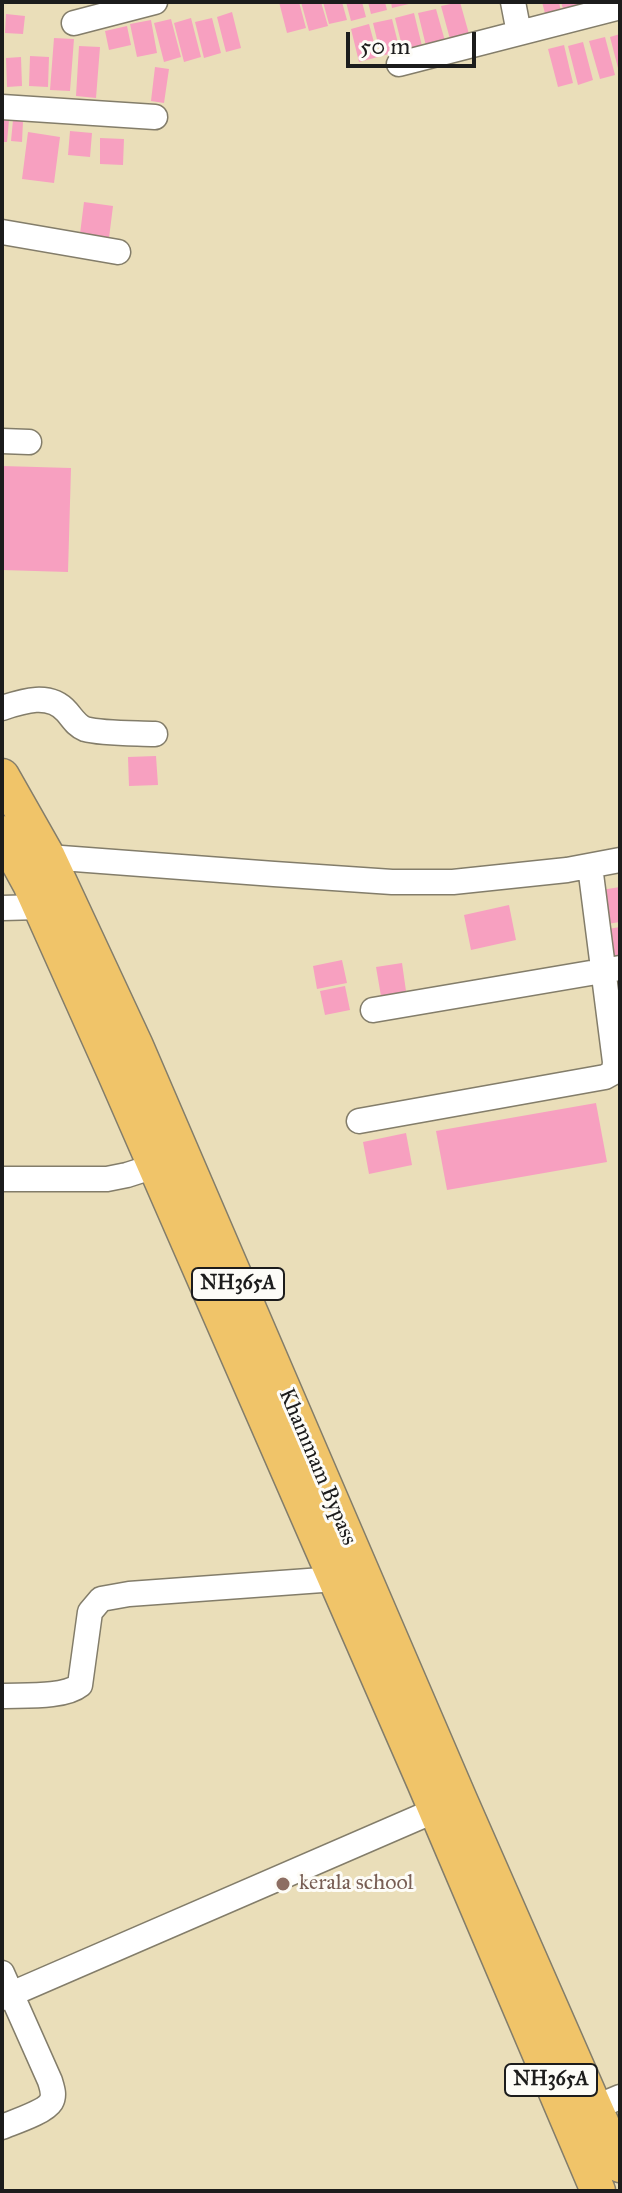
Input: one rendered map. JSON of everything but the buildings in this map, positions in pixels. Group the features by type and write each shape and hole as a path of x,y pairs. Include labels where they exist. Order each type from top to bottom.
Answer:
{"highway":[{"name":"Khammam Bypass","path":"2,776 78,918 129,1067 155,1166 336,1579 448,1805"},
{"name":"Khammam Bypass","path":"2,833 129,1067 516,1963 598,2191"},
{"name":"Khammam Bypass","path":"516,1963 608,2102 620,2165"},
{"path":"611,2191 620,2187"}],"street":[{"path":"74,23 155,2"},
{"path":"513,2 519,33"},
{"path":"399,64 620,7"},
{"path":"2,107 155,117"},
{"path":"2,232 118,252"},
{"path":"2,441 29,442"},
{"path":"2,708 48,700 64,708 76,723 89,730 155,734"},
{"path":"48,857 392,882 453,882 620,860"},
{"path":"359,1121 614,1072 612,969 590,866"},
{"path":"2,908 41,907"},
{"path":"373,1010 612,969"},
{"path":"2,1179 107,1179 155,1166"},
{"path":"2,1696 59,1693 80,1685 90,1612 101,1599 129,1594 336,1579"},
{"path":"2,2127 41,2110 50,2104 53,2095 50,2081 5,1988 448,1805"}],"place":[{"name":"kerala school","path":"283,1884"}]}
